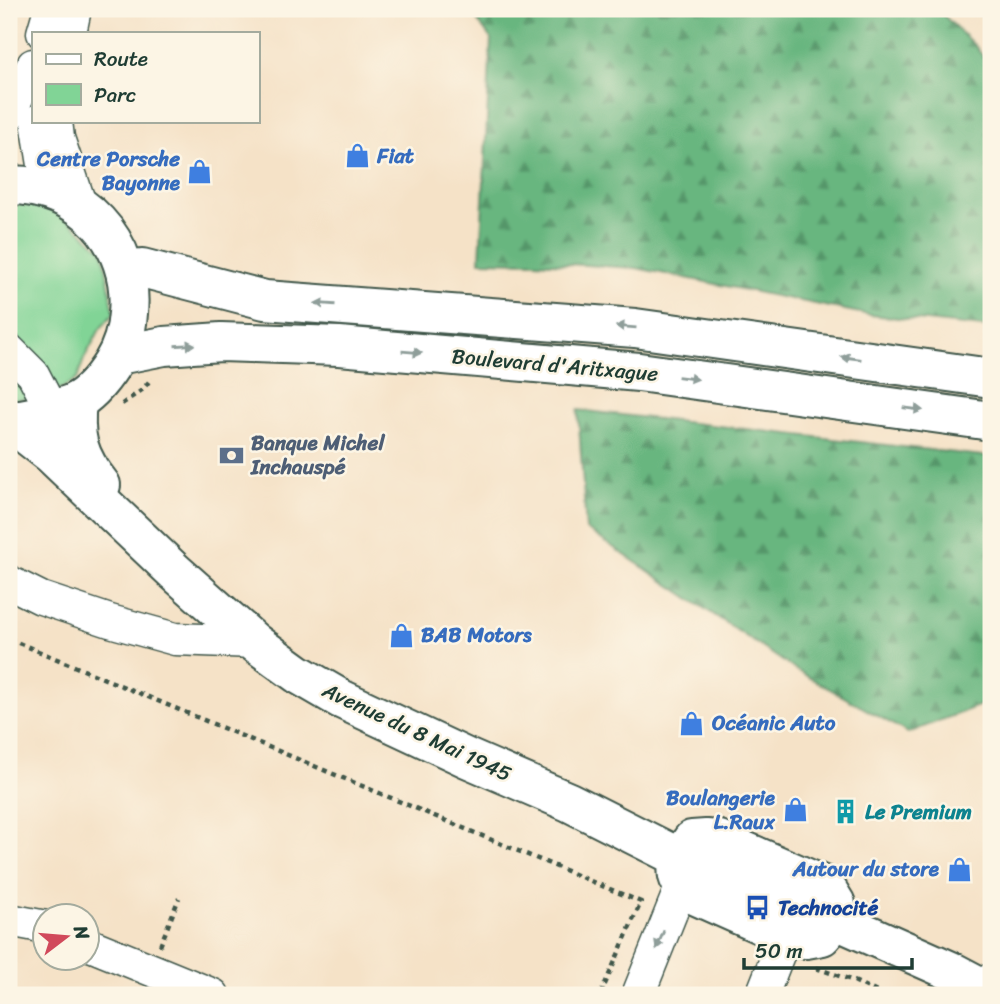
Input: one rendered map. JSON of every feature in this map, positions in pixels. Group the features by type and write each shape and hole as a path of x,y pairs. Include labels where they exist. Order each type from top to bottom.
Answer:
{"main road":[{"path":"9,185 48,190 82,207 116,246 125,270 130,298 127,327 118,355 105,375 89,392 65,406 27,419 9,421"},
{"name":"Boulevard d'Aritxague","path":"125,270 142,268 265,300 635,328 991,378"},
{"name":"Boulevard d'Aritxague","path":"118,355 164,346 221,342 339,346 639,372 991,421"},
{"name":"Avenue du 8 Mai 1945","path":"65,406 75,419 77,444 91,473 175,572"},
{"name":"Avenue du 8 Mai 1945","path":"9,421 51,454 175,572 254,642 298,674 341,699 569,802 681,871 690,892 791,938"},
{"path":"681,871 692,839 719,840 825,886 836,904 836,920 822,936 791,938"},
{"path":"836,920 928,960 991,992"}],"street":[{"path":"43,32 50,9"},
{"path":"70,32 75,9"},
{"path":"9,114 32,67"},
{"path":"37,122 48,190"},
{"path":"56,122 58,138 82,207"},
{"path":"9,350 65,406"},
{"path":"9,582 41,598 175,639 254,642"},
{"path":"638,995 681,871"},
{"path":"11,925 32,926"},
{"path":"762,995 779,952 791,938"},
{"path":"102,950 214,995"}],"path":[{"path":"114,410 142,390 155,374"},
{"path":"9,639 641,902 602,991 613,995"}],"green space":[{"path":"469,9 937,9 976,47 991,68 991,328 870,315 636,268 480,261 491,39"},
{"path":"9,199 52,205 103,251 114,313 100,329 77,379 61,389 53,391 9,340"},
{"path":"9,364 34,398 9,400"},
{"path":"578,410 991,457 991,701 908,733 796,670 586,529"}],"waterway":[{"path":"979,9 991,22"}],"place":[{"name":"Fiat","path":"357,156"},
{"name":"Centre Porsche Bayonne","path":"200,171"},
{"name":"Banque Michel Inchauspé","path":"231,455"},
{"name":"BAB Motors","path":"401,635"},
{"name":"Océanic Auto","path":"692,723"},
{"name":"Boulangerie L.Raux","path":"795,810"},
{"name":"Le Premium","path":"845,812"},
{"name":"Autour du store","path":"959,869"},
{"name":"Technocité","path":"758,908"}]}
